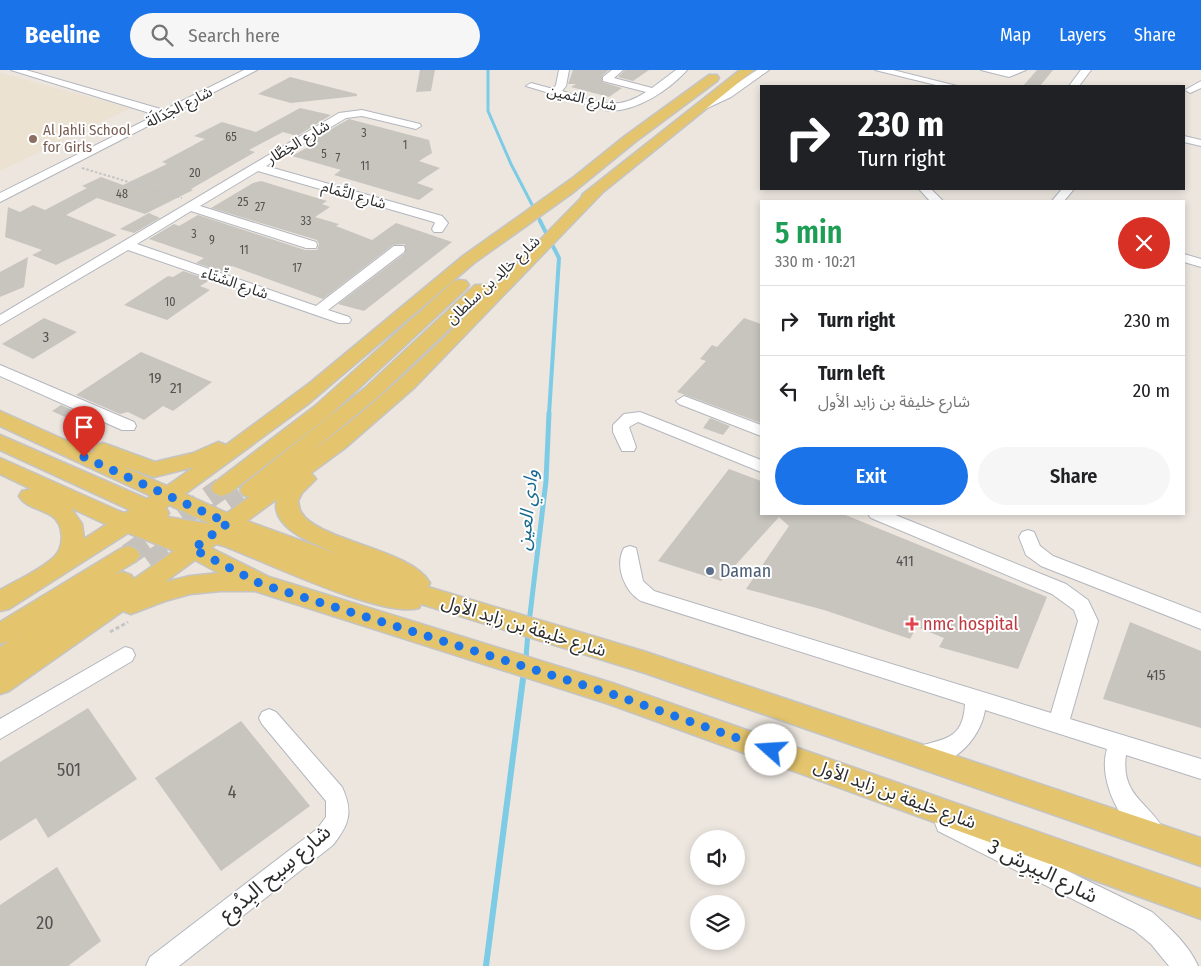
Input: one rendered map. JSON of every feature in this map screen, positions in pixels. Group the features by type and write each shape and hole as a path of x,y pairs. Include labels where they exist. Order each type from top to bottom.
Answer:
{"main road":[{"name":"شارع خالِد بن سلطان","path":"222,488 322,411 396,346 442,290 518,236 577,181 724,70"},
{"path":"438,600 420,585 392,567 304,530 290,515 287,508 287,501 294,488 380,416 478,302 599,188 748,70"},
{"path":"0,602 62,564 165,495 192,480 255,435 442,290"},
{"name":"شارع خالِد بن سلطان","path":"242,496 372,392 478,302"},
{"path":"0,408 22,414 146,468 163,470 199,459 216,451 328,371 364,350"},
{"path":"0,683 89,623 299,474 408,383"},
{"name":"شارع خليفة بن زايد الأول","path":"0,418 165,495 261,584 424,633 612,694 1201,904"},
{"path":"0,442 145,508 184,519 210,536"},
{"path":"0,465 124,523 171,526 210,536"},
{"path":"0,482 62,512 73,530 70,554 62,564"},
{"name":"شارع خليفة بن زايد الأول","path":"210,536 438,600 646,663 914,756 1201,852"},
{"path":"0,634 139,559 0,660"},
{"path":"89,623 171,589 214,581 261,584"}],"street":[{"path":"16,70 165,114"},
{"path":"555,93 561,86 564,70"},
{"path":"618,70 606,79 652,91"},
{"name":"شارع الثمين","path":"531,86 608,108 620,108 630,106 682,70"},
{"path":"699,108 727,95 764,70"},
{"path":"880,70 948,85"},
{"path":"986,70 1009,74 1021,70"},
{"path":"1075,85 1086,70"},
{"path":"224,71 224,74 232,80"},
{"name":"شارع الجَدَالَة","path":"0,198 232,80 253,72"},
{"path":"1190,90 1201,84"},
{"name":"شارع الخِطَّار","path":"0,321 347,114 362,112 416,126"},
{"path":"1185,139 1201,143"},
{"name":"شارع التَّمَام","path":"257,166 438,219 442,223 438,229"},
{"path":"926,190 936,200"},
{"path":"1059,200 1067,190"},
{"path":"193,205 311,245"},
{"name":"شارع الشِّتَاء","path":"126,245 344,320"},
{"path":"318,311 399,248"},
{"path":"1185,258 1201,263"},
{"path":"0,370 128,426"},
{"path":"684,401 760,431"},
{"path":"628,447 620,425 630,418 640,417 760,466"},
{"path":"879,515 1059,590 1081,605 1088,621 1058,725"},
{"path":"1028,537 1032,550 1047,561 1201,621"},
{"path":"630,553 632,581 637,590 648,596 1201,769"},
{"path":"0,730 125,655"},
{"path":"914,756 937,754 957,745 970,728 976,709 975,699"},
{"name":"شارع سِيح البِدُوع","path":"159,966 325,837 337,819 338,801 334,794 269,718"},
{"path":"1119,744 1114,764 1119,788 1134,812 1160,838"},
{"name":"شارع البِيرِش 3","path":"860,781 1143,921 1160,935 1185,966"}],"path":[{"path":"67,164 193,205"}],"shaded area":[{"name":"Al Jahli School for Girls","path":"0,73 131,108 0,171"}],"building":[{"path":"420,70 435,70 431,91 416,92"},
{"path":"573,70 609,70 602,76 602,82 622,88 609,97 571,87 576,84 568,84"},
{"path":"625,70 649,70 633,81 618,77"},
{"path":"1037,70 1053,70 1041,85 1024,85"},
{"path":"290,77 357,94 357,96 291,103 258,94"},
{"path":"300,108 331,115 297,136 283,132 249,150 255,152 191,189 193,190 145,214 97,198 66,215 117,235 56,265 32,255 42,250 5,237 8,207 20,212 33,205 45,210 87,188 82,186 101,177 123,185 167,164 162,162 205,139 194,136 222,122 256,132"},
{"path":"349,119 429,140 432,153 419,161 440,168 417,183 434,189 419,200 334,175 341,170 292,156 317,142 312,140"},
{"path":"261,181 327,201 322,204 330,207 315,217 339,224 336,226 372,240 396,223 452,242 364,311 338,304 405,253 405,244 393,245 323,299 232,266 223,272 196,263 204,258 149,239 174,224 179,226 198,215 305,250 317,250 319,244 317,240 211,208 253,183"},
{"path":"149,213 160,218 134,233 120,229"},
{"path":"28,257 24,287 0,297 0,272"},
{"path":"183,271 210,280 200,286 210,290 167,320 124,305 168,276 173,277"},
{"path":"44,318 77,332 33,359 2,344"},
{"path":"744,318 760,324 760,423 677,392 706,361 700,359 712,345 717,347"},
{"path":"141,352 212,382 173,411 163,406 144,420 128,412 120,414 76,395"},
{"path":"61,405 104,424 95,431 52,411"},
{"path":"710,418 730,426 723,435 703,428"},
{"path":"729,469 760,481 760,515 845,515 1047,597 1018,669 939,647 944,638 917,627 910,639 824,610 746,589 789,526 779,517 721,581 658,561"},
{"path":"1130,622 1201,651 1201,728 1103,699"},
{"path":"88,708 137,779 48,838 36,818 0,841 0,762"},
{"path":"241,721 310,806 221,871 155,778"},
{"path":"57,867 101,941 68,966 0,966 0,905"}],"waterway":[{"name":"وادي العين","path":"488,70 488,111 511,164 541,222"},
{"name":"وادي العين","path":"540,221 559,258 549,414"},
{"name":"وادي العين","path":"529,623 546,481 549,413"},
{"name":"وادي العين","path":"526,657 528,632"},
{"name":"وادي العين","path":"525,663 526,656"},
{"name":"وادي العين","path":"486,966 524,671"}],"tunnel":[{"path":"128,555 222,488"},
{"path":"149,563 242,496"}],"place":[{"name":"Al Jahli School for Girls","path":"33,139"},
{"name":"Daman","path":"710,571"},
{"name":"nmc hospital","path":"912,624"}],"route":[{"path":"84,457 228,523 193,549 261,584 424,633 612,694 771,750"}]}
